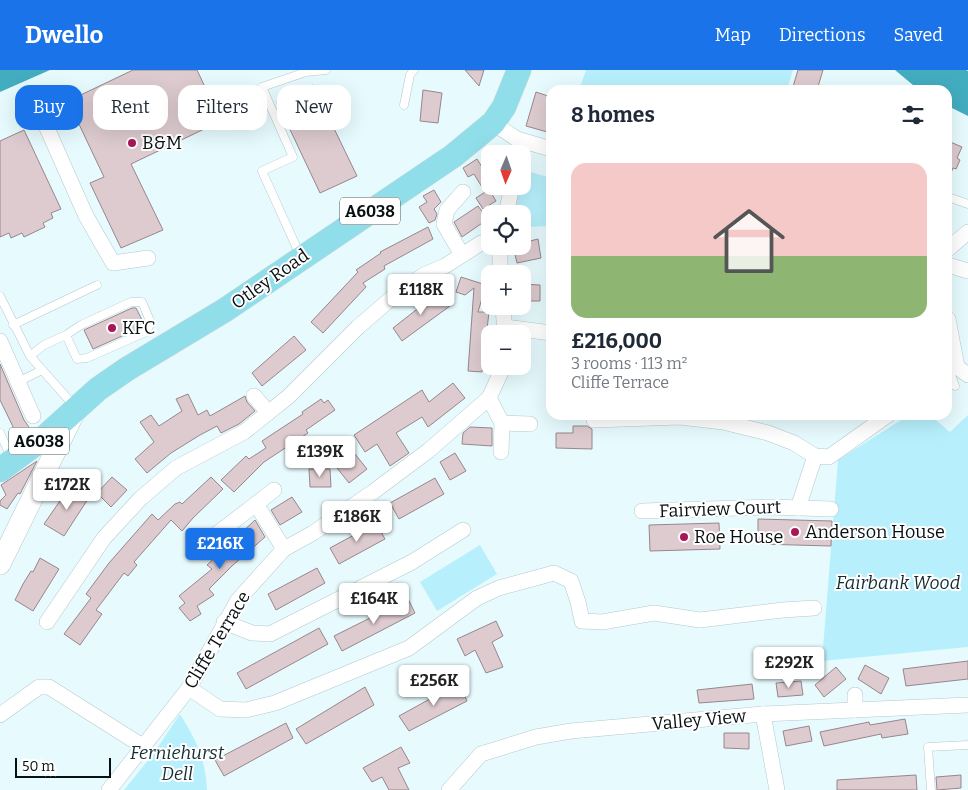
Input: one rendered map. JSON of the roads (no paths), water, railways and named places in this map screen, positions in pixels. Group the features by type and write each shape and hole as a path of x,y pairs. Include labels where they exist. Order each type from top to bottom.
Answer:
{"main road":[{"name":"Otley Road","path":"7,465 46,436 98,389 127,369 225,310 453,156 493,123 504,107 519,70"},
{"path":"0,564 76,409"}],"street":[{"path":"493,123 515,145"},
{"path":"48,130 86,216 114,263 148,258"},
{"path":"531,147 546,149"},
{"path":"462,254 444,224 447,210 463,192"},
{"path":"952,246 968,232"},
{"path":"47,622 104,538 140,500 176,468 244,432 288,397 358,327 394,296 424,275 445,266 481,243"},
{"path":"952,266 968,271"},
{"path":"531,332 546,333"},
{"path":"0,341 33,416"},
{"path":"952,351 955,375"},
{"path":"500,375 489,398 502,423 501,452"},
{"path":"254,396 268,412"},
{"name":"Cliffe Terrace","path":"109,790 189,688 224,622 238,600 284,549 313,534 373,492 428,451 489,398"},
{"path":"706,420 723,422 768,433 794,443 815,456 829,457 881,420"},
{"path":"502,423 530,424"},
{"name":"Fairview Court","path":"798,508 815,456"},
{"path":"201,546 274,490"},
{"path":"256,504 284,549"},
{"name":"Fairview Court","path":"642,511 771,507 831,509"},
{"path":"224,622 252,633 270,634 412,562 463,530"},
{"path":"189,688 220,709 246,710 275,703 409,648 476,598 499,588 554,573 571,581 582,621 602,622 654,612 700,620 814,608"},
{"path":"0,715 39,687 49,687 144,746"},
{"path":"855,694 855,710"},
{"name":"Valley View","path":"449,790 481,754 536,738 571,731 763,714 968,705"},
{"path":"763,714 777,790"}],"lane":[{"path":"301,257 262,170 293,157 262,87 306,72 326,70"},
{"path":"404,105 410,75 414,70"},
{"path":"952,198 968,204"},
{"path":"13,325 97,284"},
{"path":"0,296 2,305 30,356 76,409"},
{"path":"30,356 44,345 66,335 81,325 130,302 142,302 151,323 146,332 87,358 77,359 66,335"},
{"path":"18,382 42,370"},
{"path":"0,434 7,465"},
{"path":"931,790 928,747 968,745"}],"place":[{"name":"B&M","path":"132,143"},
{"name":"KFC","path":"112,328"},
{"name":"Anderson House","path":"795,532"},
{"name":"Roe House","path":"684,537"}],"park label":[{"name":"Fairbank Wood","path":"898,583"},
{"name":"Ferniehurst Dell","path":"177,763"}]}
